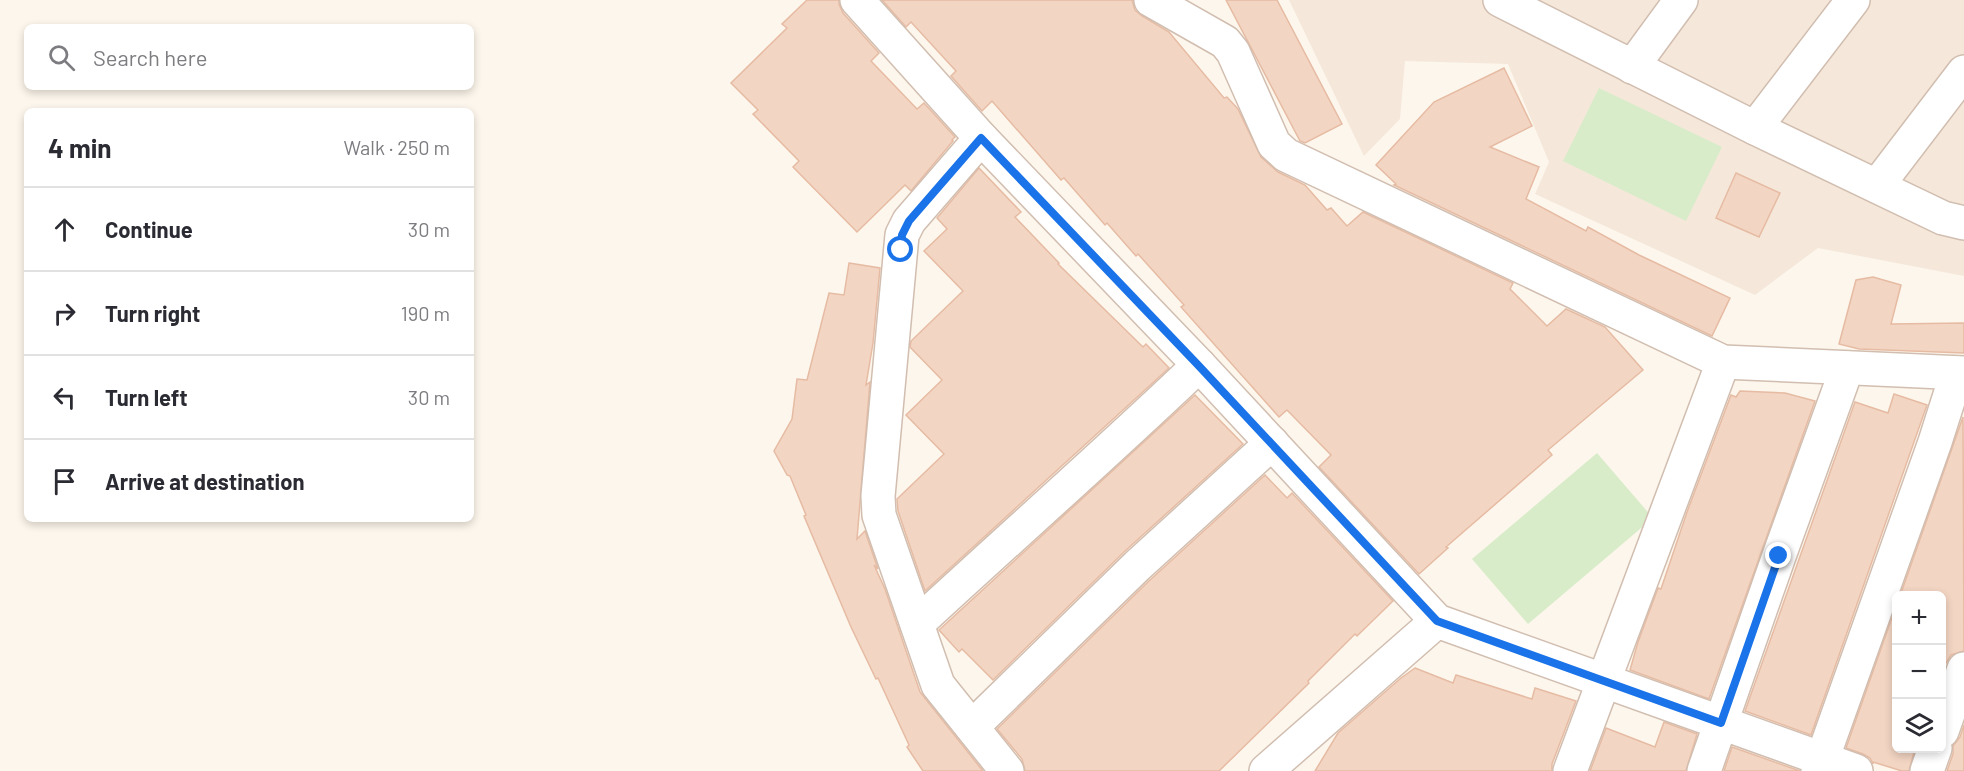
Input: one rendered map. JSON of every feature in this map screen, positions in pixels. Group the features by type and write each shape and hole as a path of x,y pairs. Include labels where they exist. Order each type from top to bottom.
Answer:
{"street":[{"path":"857,0 981,138 1272,443 1437,621 1721,723 1821,765 1856,771"},
{"path":"1151,0 1225,42 1233,52 1274,144 1286,155 1723,362 1961,373 1821,765"},
{"path":"1632,67 1681,0"},
{"path":"1755,128 1853,0"},
{"path":"1509,2 1755,128 1943,218 1964,223"},
{"path":"1877,186 1964,72"},
{"path":"981,138 909,221 902,235 878,496 879,515 938,686 1007,771"},
{"path":"1570,771 1723,362"},
{"path":"916,624 1072,484 1198,365"},
{"path":"1704,771 1848,368"},
{"path":"972,727 1137,567 1272,443"},
{"path":"1266,771 1437,621"},
{"path":"1946,718 1964,669"},
{"path":"1927,771 1933,753"}],"shaded area":[{"path":"1289,0 1964,0 1964,276 1818,248 1755,295 1535,194 1549,162 1508,64 1405,61 1400,119 1364,156"}],"green space":[{"path":"1599,88 1722,147 1686,221 1563,161"},
{"path":"1597,453 1653,518 1528,624 1472,559"}],"building":[{"path":"807,0 839,0 843,13 879,53 871,61 917,109 924,103 955,137 911,191 905,185 857,232 793,167 799,161 753,114 758,110 731,83 787,28 782,24"},
{"path":"882,0 1132,0 1135,10 1169,32 1224,98 1227,97 1238,109 1261,157 1278,172 1305,185 1327,210 1331,208 1347,226 1363,212 1513,283 1510,289 1547,326 1566,309 1605,327 1643,370 1548,450 1552,455 1446,547 1448,548 1419,574 1319,467 1331,455 1287,410 1279,417 1181,307 1184,305 1138,254 1136,256 1107,223 1105,225 1064,178 1061,180 992,101 982,111 951,76 956,71 911,22 906,27"},
{"path":"1226,0 1277,0 1342,124 1305,143 1300,141"},
{"path":"1504,68 1532,126 1490,147 1539,167 1526,199 1586,231 1588,227 1639,255 1730,298 1712,336 1394,185 1396,184 1376,165 1434,102"},
{"path":"979,168 1021,212 1015,217 1058,264 1143,347 1146,344 1169,368 925,591 898,511 897,499 944,454 906,415 942,380 910,347 911,341 963,291 924,251 947,229 937,218"},
{"path":"1736,173 1780,193 1759,237 1716,218"},
{"path":"849,263 880,268 873,343 866,385 870,382 857,539 865,531 878,569 874,565 885,589 920,692 983,771 923,771 907,747 909,745 878,678 876,679 851,627 804,516 806,515 790,476 787,475 774,451 792,419 797,379 807,380 829,293 844,295"},
{"path":"1873,277 1901,285 1891,324 1964,323 1964,353 1859,349 1839,344 1856,280"},
{"path":"1740,391 1785,393 1815,401 1709,699 1630,670 1638,642 1658,588 1661,589 1731,395 1736,397"},
{"path":"1894,394 1927,405 1811,735 1745,711 1855,402 1888,413"},
{"path":"1195,395 1243,444 1124,552 993,680 962,649 959,652 939,630"},
{"path":"1963,417 1964,651 1951,655 1946,663 1946,591 1902,591"},
{"path":"1265,475 1287,498 1292,493 1393,601 1357,636 1355,634 1308,681 1309,683 1219,771 1025,771 1022,759 997,729 1150,580"},
{"path":"1892,617 1892,753 1914,753 1909,771 1873,762 1873,764 1870,758 1846,748"},
{"path":"1415,668 1453,683 1456,675 1532,699 1535,688 1576,701 1552,764 1552,771 1315,771 1338,733"},
{"path":"1664,722 1697,734 1686,771 1590,771 1606,728 1655,747"},
{"path":"1964,725 1964,771 1947,771 1953,754 1953,746 1960,737"},
{"path":"1732,747 1800,771 1724,771"}],"route":[{"path":"901,250 902,235 909,221 981,138 1198,365 1437,621 1721,723 1779,556"}]}
